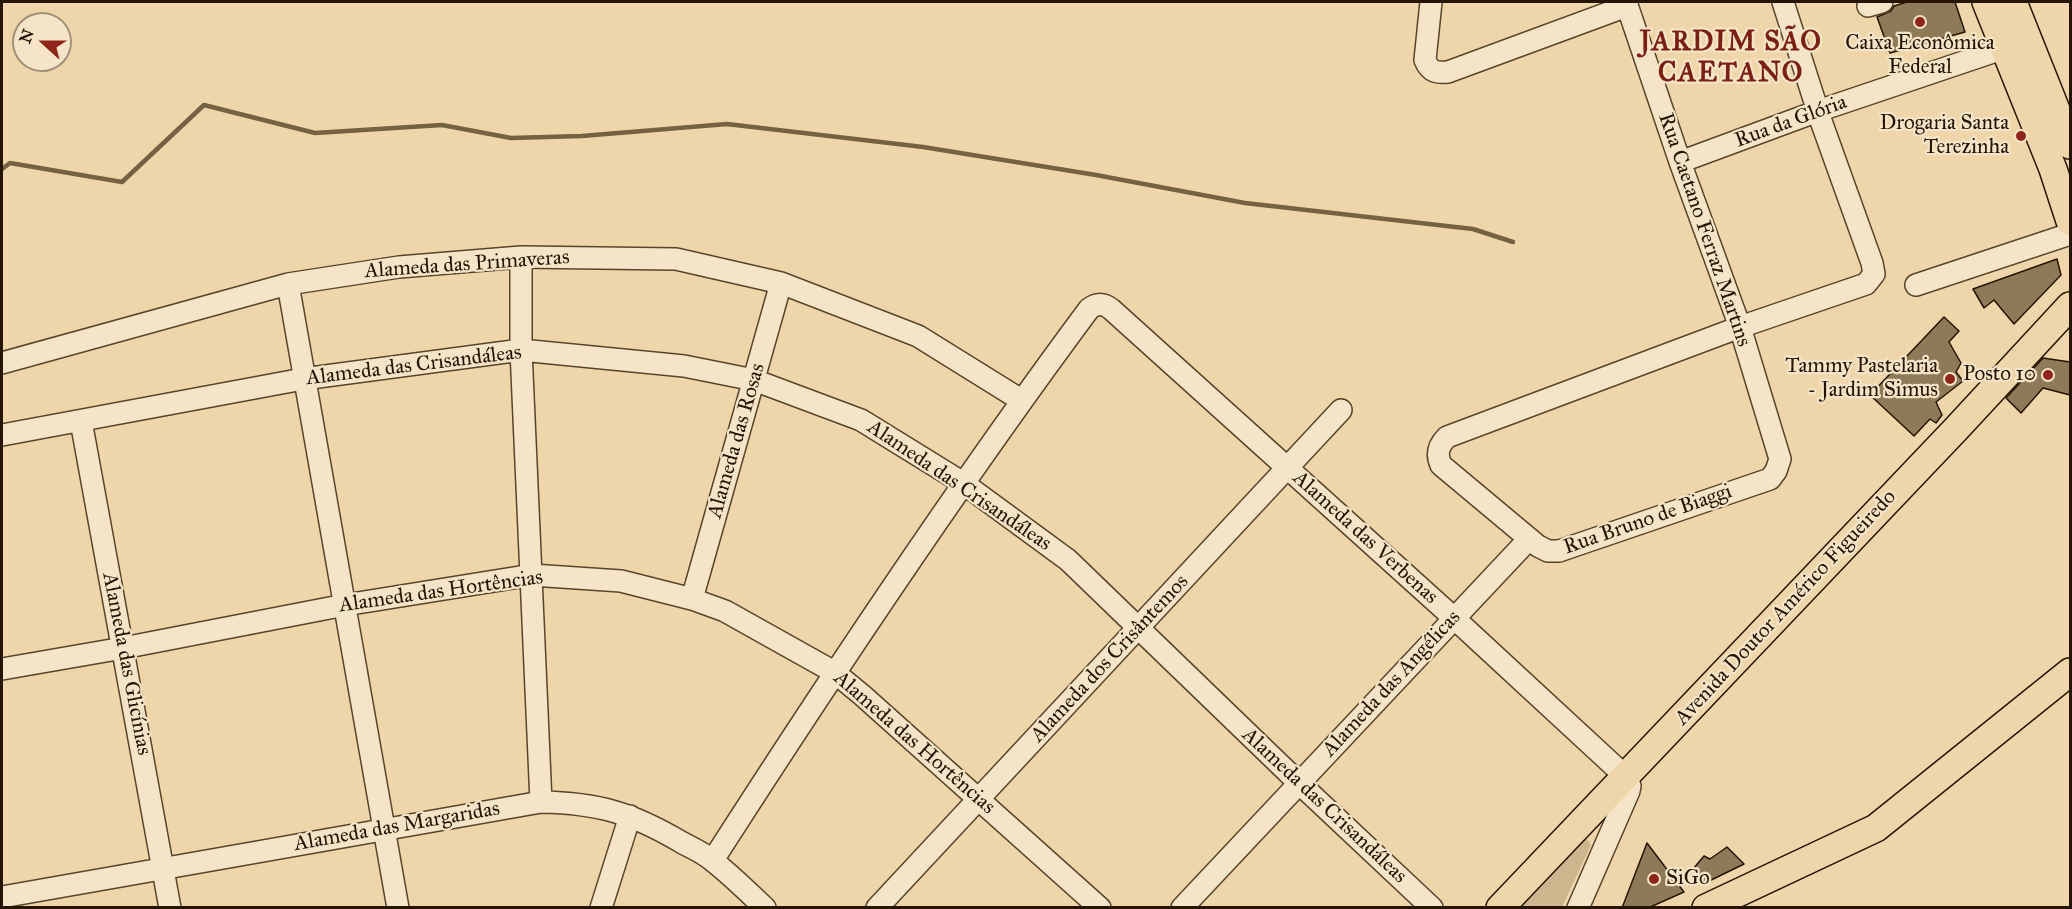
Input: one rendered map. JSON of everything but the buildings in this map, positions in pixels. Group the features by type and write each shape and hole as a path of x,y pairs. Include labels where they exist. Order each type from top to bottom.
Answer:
{"main road":[{"path":"1986,2 2005,48 2062,166 2070,220"},
{"path":"2013,2 2063,108 2070,145"},
{"name":"Avenida Doutor Américo Figueiredo","path":"1500,908 2070,306"},
{"path":"1706,908 1876,828 2070,672"}],"street":[{"path":"1431,2 1425,60 1428,67 1436,73 1448,72 1626,4"},
{"path":"1740,327 1866,284 1874,274 1783,2"},
{"name":"Rua Caetano Ferraz Martins","path":"1626,4 1740,327 1780,459"},
{"name":"Rua da Glória","path":"1680,162 1818,111 2005,48"},
{"path":"1916,285 2070,234"},
{"path":"521,257 521,350 541,802"},
{"name":"Alameda das Primaveras","path":"2,363 288,284 399,267 521,257 676,259 781,282 918,336 1022,400"},
{"name":"Alameda das Rosas","path":"692,599 781,282"},
{"path":"288,284 398,908"},
{"name":"Alameda das Verbenas","path":"1022,400 1089,309 1094,304 1101,304 1111,309 1455,619 1626,777"},
{"name":"Rua Bruno de Biaggi","path":"1740,327 1447,437 1438,450 1438,458 1441,465 1528,539 1548,551 1559,551 1770,479 1780,459"},
{"name":"Alameda das Crisandáleas","path":"2,435 303,379 521,350 684,366 754,380 861,420 963,483 1068,560 1432,908"},
{"path":"712,860 834,672 1022,400"},
{"name":"Alameda dos Crisântemos","path":"877,908 1341,410"},
{"name":"Alameda das Glicínias","path":"81,421 170,908"},
{"name":"Alameda das Angélicas","path":"1182,908 1528,539"},
{"name":"Alameda das Hortências","path":"2,669 345,605 532,575 621,581 692,599 725,612 834,672 979,798 1100,908"},
{"path":"1578,908 1629,791 1630,786 1626,777"},
{"name":"Alameda das Margaridas","path":"2,897 541,802 571,802 603,807 662,830 712,860 765,908"},
{"path":"601,908 630,816"}],"shaded area":[{"path":"1587,839 1591,845 1562,907 1519,908 1582,840"}],"waterway":[{"path":"2,169 10,163 122,182 204,105 315,133 442,125 511,138 582,136 727,124 923,147 1096,175 1245,203 1473,229 1513,242"}],"place":[{"name":"Caixa Econômica Federal","path":"1920,22"},
{"name":"Drogaria Santa Terezinha","path":"2021,136"},
{"name":"Posto 10","path":"2048,375"},
{"name":"Tammy Pastelaria - Jardim Simus","path":"1950,379"},
{"name":"SiGo","path":"1654,879"}],"district":[{"name":"JARDIM SÃO CAETANO","path":"1731,58"}]}
